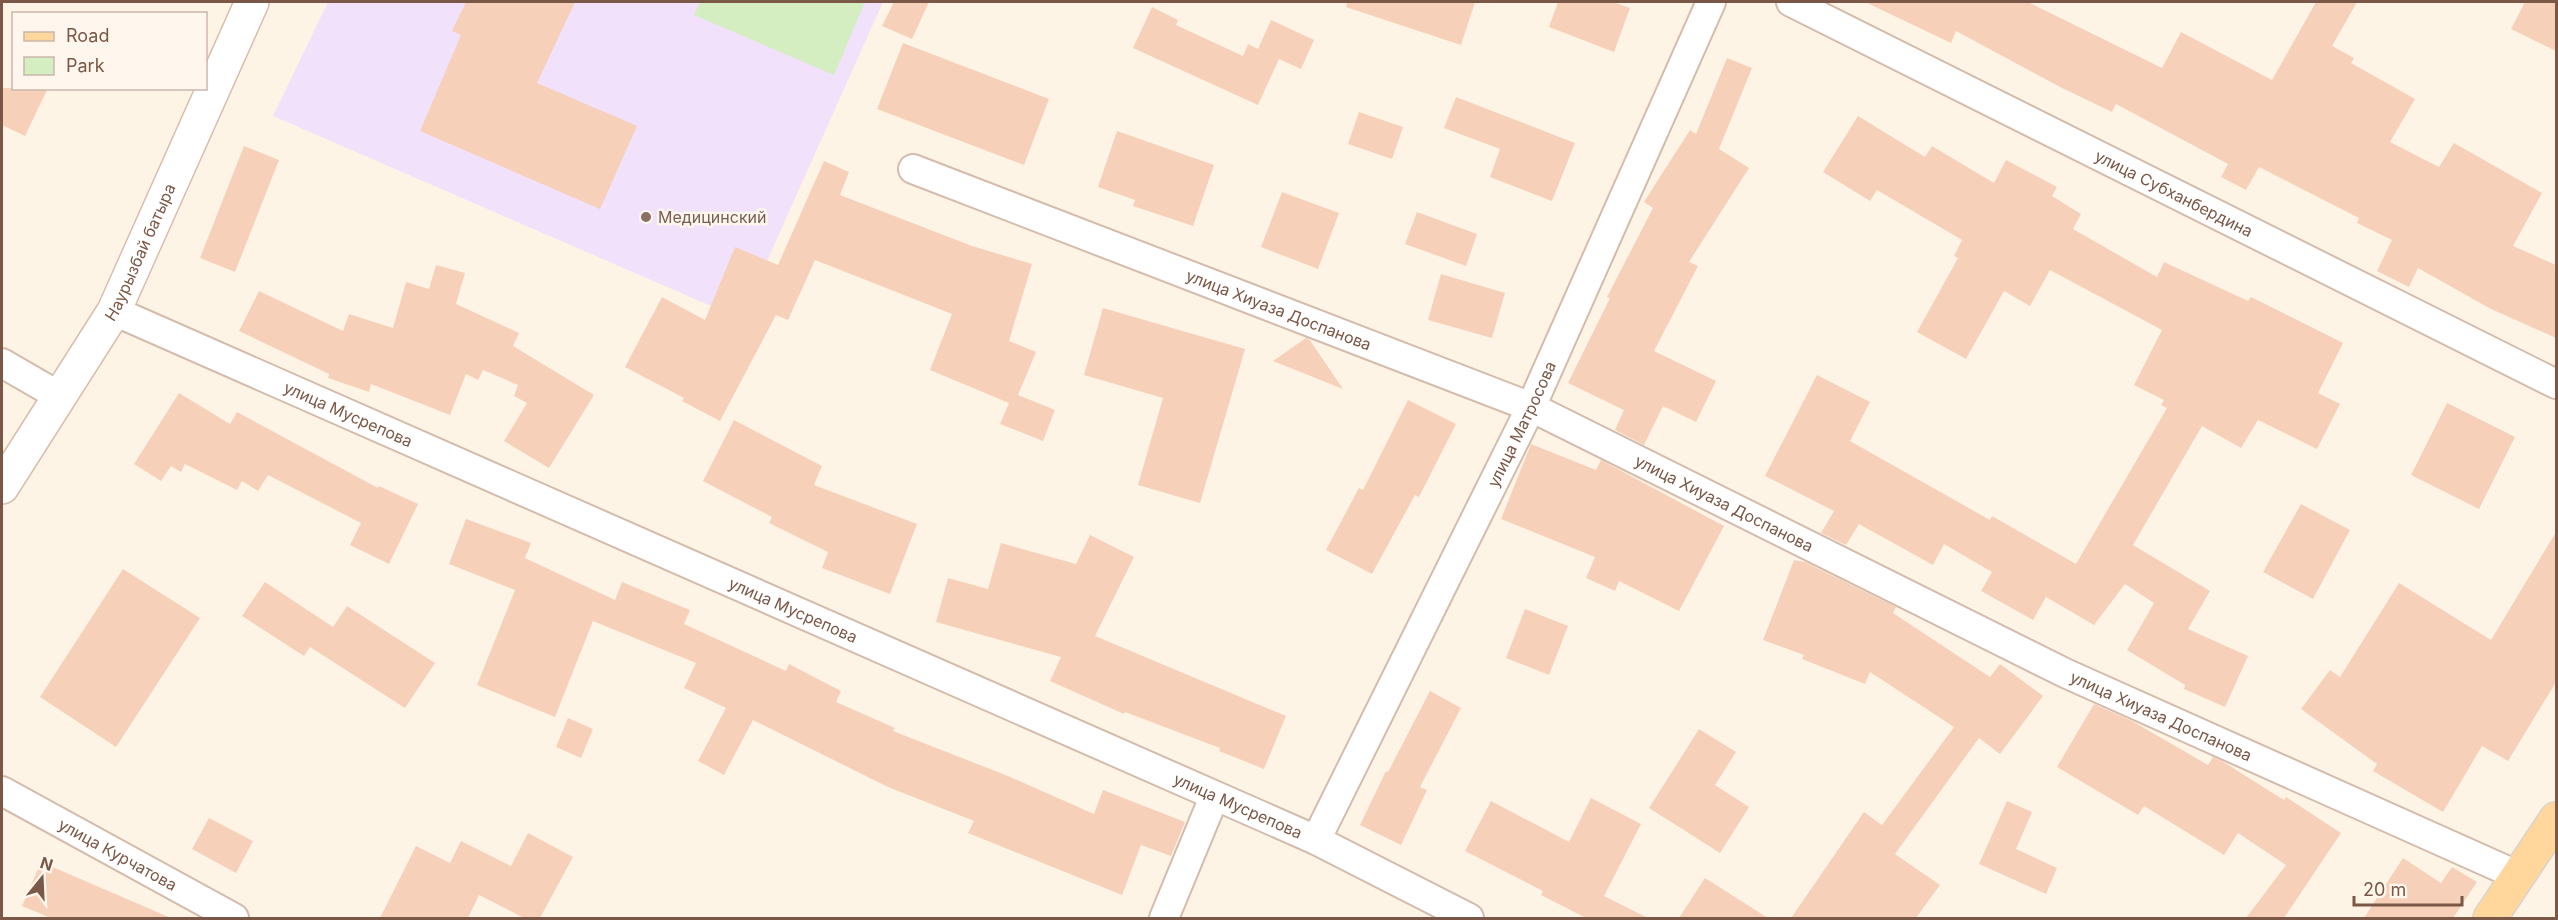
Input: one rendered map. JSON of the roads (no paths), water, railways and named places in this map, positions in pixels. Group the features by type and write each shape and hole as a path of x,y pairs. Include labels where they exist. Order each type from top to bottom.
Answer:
{"main road":[{"name":"Наурызбай батыра","path":"2,487 114,311 252,2"},
{"path":"2490,918 2556,819"}],"street":[{"name":"улица Матросова","path":"1316,840 1531,407 1711,2"},
{"name":"улица Субханбердина","path":"1791,2 2556,384"},
{"name":"улица Хиуаза Доспанова","path":"913,169 1531,407 2066,673 2518,876"},
{"name":"улица Мусрепова","path":"114,311 1316,840 1468,918"},
{"path":"2,363 59,396"},
{"name":"улица Курчатова","path":"2,791 234,918"},
{"path":"1164,918 1214,797"}],"place":[{"name":"Медицинский","path":"646,217"}]}
